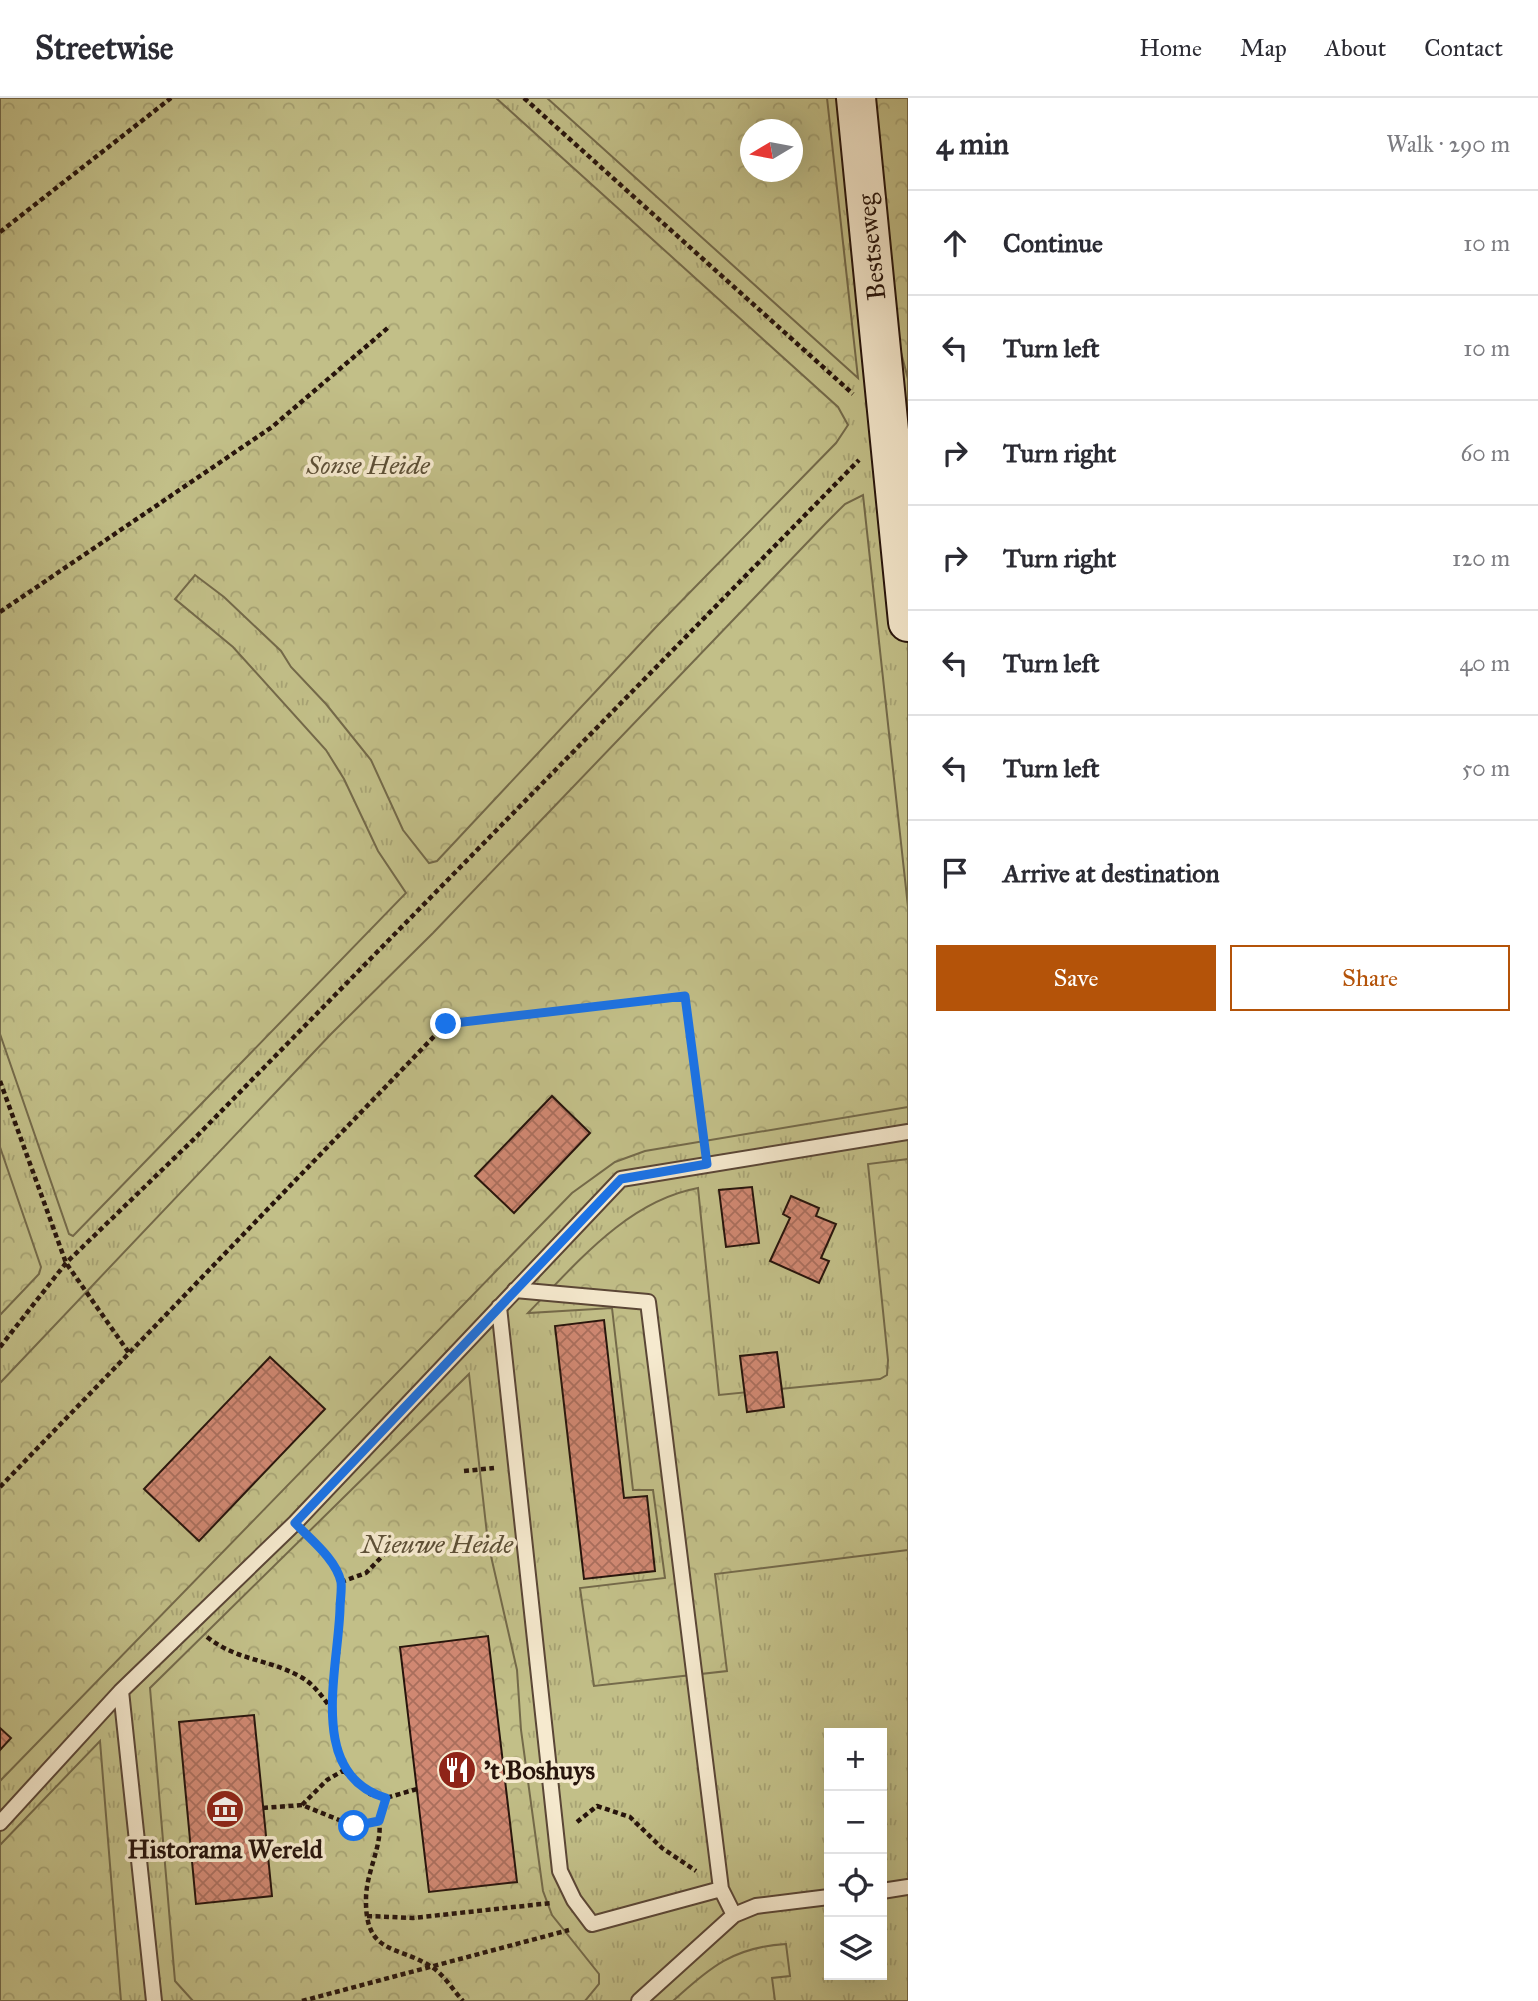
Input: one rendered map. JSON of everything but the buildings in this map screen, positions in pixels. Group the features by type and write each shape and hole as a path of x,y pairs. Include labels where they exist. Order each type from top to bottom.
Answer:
{"main road":[{"name":"Bestseweg","path":"856,98 908,622"}],"lane":[{"path":"0,1823 121,1691 295,1523 621,1179 908,1132"},
{"path":"515,1290 648,1302 720,1889 734,1915"},
{"path":"499,1307 560,1871 574,1900 592,1924 720,1889"},
{"path":"121,1691 154,2000"},
{"path":"887,1890 908,1887"},
{"path":"639,2001 734,1915 756,1906 824,1898"}],"path":[{"path":"0,232 171,98"},
{"path":"0,1346 66,1263 194,1139 859,460 887,408 844,389 524,98"},
{"path":"0,612 272,427 390,326"},
{"path":"0,1486 446,1024 685,996 707,1164"},
{"path":"0,1081 66,1263 129,1353"},
{"path":"464,1471 517,1466"},
{"path":"295,1523 330,1560 341,1582 338,1653 331,1707 335,1740 344,1770 370,1794 386,1798 417,1789"},
{"path":"341,1582 366,1573 396,1542"},
{"path":"193,1622 225,1651 298,1675 315,1687 331,1707"},
{"path":"302,1805 327,1780 344,1770"},
{"path":"386,1798 379,1821 382,1835 372,1857 366,1898 367,1916 377,1939 391,1951 432,1966 463,2001"},
{"path":"263,1808 302,1805 354,1826 379,1821"},
{"path":"560,1871 570,1827 597,1806 631,1818 662,1848 720,1889"},
{"path":"367,1916 413,1918 574,1900"},
{"path":"302,2001 592,1924"}],"green space":[{"name":"Nieuwe Heide","path":"0,98 908,98 908,2001 0,2001"},
{"name":"Sonse Heide","path":"0,98 496,98 838,407 848,425 836,443 657,626 437,861 429,863 403,830 371,760 326,704 291,667 281,651 224,597 195,575 175,599 233,647 326,750 344,779 378,851 406,893 73,1236 69,1234 0,1034"},
{"path":"547,98 827,98 858,378"},
{"path":"872,98 908,98 908,379 898,341"},
{"path":"863,495 908,907 908,1107 645,1151 615,1162 572,1193 0,1781 0,1383 331,1034 433,933 826,523 845,504"},
{"path":"0,1147 41,1267 39,1274 0,1315"},
{"path":"908,1159 908,1550 715,1574 727,1671 594,1686 580,1588 665,1578 653,1490 633,1490 612,1308 528,1313 584,1255 626,1220 672,1195 698,1188 719,1395 880,1379 887,1375 888,1360 868,1164"},
{"name":"Nieuwe Heide","path":"469,1374 488,1543 517,1670 521,1730 543,1891 552,1915 599,1974 599,1984 585,2001 193,2001 175,1981 150,1688"},
{"path":"100,1741 121,2001 0,2001 0,1845"},
{"path":"786,1944 790,1976 772,1978 775,2001 673,2001 711,1969 737,1954"}],"place":[{"name":"'t Boshuys","path":"457,1770"},
{"name":"Historama Wereld","path":"225,1809"}],"route":[{"path":"354,1826 379,1821 386,1798 370,1794 356,1784 344,1770 335,1740 331,1707 338,1653 341,1582 330,1560 295,1523 621,1179 707,1164 685,996 446,1024"}]}
